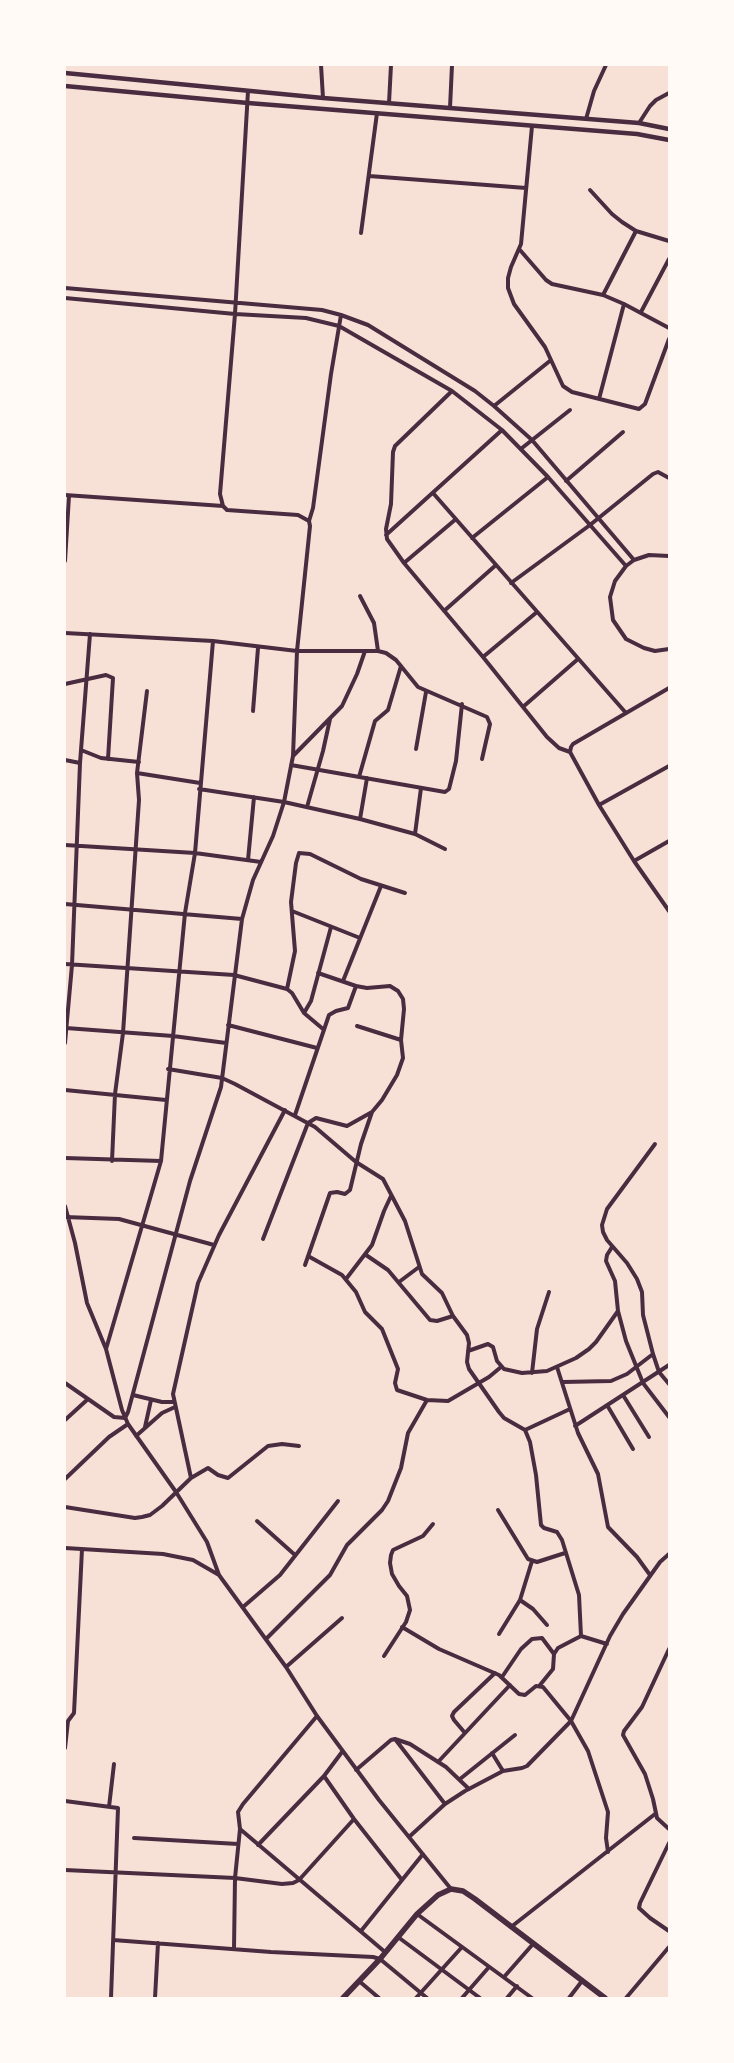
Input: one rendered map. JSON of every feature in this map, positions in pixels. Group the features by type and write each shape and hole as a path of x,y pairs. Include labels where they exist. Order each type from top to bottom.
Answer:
{"main road":[{"path":"342,1998 380,1959 417,1914 438,1895 451,1889 463,1891 602,1997"}],"street":[{"path":"321,65 323,98"},
{"path":"389,103 390,65"},
{"path":"450,108 452,65"},
{"path":"586,119 594,91 606,65"},
{"path":"65,73 323,98 639,123 669,129"},
{"path":"65,86 248,103 650,135 669,140"},
{"path":"223,506 220,494 236,302 248,91"},
{"path":"639,123 650,106 656,100 669,93"},
{"path":"361,233 377,113"},
{"path":"532,126 520,250 508,278 510,296 545,347 559,379 567,389 633,409 642,407 669,339"},
{"path":"369,176 526,188"},
{"path":"590,190 612,214 636,231 669,241"},
{"path":"603,295 636,231"},
{"path":"520,250 546,280 552,284 603,295 641,312 669,328"},
{"path":"641,312 669,259"},
{"path":"65,288 322,310 368,325 475,391 494,406 532,440 634,560"},
{"path":"65,298 235,314 306,318 339,326 452,391 502,430 522,448 626,566"},
{"path":"599,399 624,304"},
{"path":"125,1418 133,1395 190,1181 222,1078 242,920 253,880 273,836 284,802 293,756 297,651 311,533 309,521 313,508 341,315"},
{"path":"494,406 551,360"},
{"path":"452,391 395,446 393,452 392,504 386,535 389,543 553,743 570,752 634,861 669,911"},
{"path":"522,448 570,410"},
{"path":"386,535 502,430"},
{"path":"566,480 623,432"},
{"path":"511,583 590,526 653,474 658,472 669,478"},
{"path":"472,538 548,477"},
{"path":"433,492 626,713"},
{"path":"65,561 67,496 223,506 233,511 298,515 309,521"},
{"path":"404,563 456,519"},
{"path":"669,556 649,555 634,560 626,566 615,580 610,597 613,620 626,638 644,648 655,650 669,649"},
{"path":"444,611 496,565"},
{"path":"360,596 374,623 378,651"},
{"path":"483,657 537,612"},
{"path":"65,633 213,641 258,648 297,651 378,651 392,656 418,687 426,692 462,704 487,716 489,720 482,759"},
{"path":"65,1043 72,965 80,763 90,634"},
{"path":"106,1349 161,1161 168,1069 185,913 195,853 199,788 213,641"},
{"path":"253,711 258,648"},
{"path":"293,756 330,719 348,695 365,651"},
{"path":"524,706 578,659"},
{"path":"359,777 375,721 388,710 400,666"},
{"path":"65,684 106,675 113,678 108,759"},
{"path":"570,752 574,744 669,688"},
{"path":"112,1161 115,1094 122,1033 139,800 137,773 148,691"},
{"path":"416,749 426,692"},
{"path":"291,766 318,769 445,792 449,789 456,761 462,704"},
{"path":"307,806 330,719"},
{"path":"81,750 108,759 138,762"},
{"path":"65,760 80,763"},
{"path":"600,805 669,766"},
{"path":"137,773 200,783"},
{"path":"360,819 367,778"},
{"path":"199,788 307,806 415,834 445,848"},
{"path":"415,834 421,788"},
{"path":"248,860 254,797"},
{"path":"634,861 669,841"},
{"path":"65,845 195,853 261,862"},
{"path":"287,989 295,951 291,902 297,856 302,852 310,854 361,879 405,893"},
{"path":"343,981 381,886"},
{"path":"65,904 185,913 242,920"},
{"path":"292,911 360,938"},
{"path":"304,1013 311,1001 330,927"},
{"path":"65,964 234,975 287,989 292,993 304,1013 323,1028"},
{"path":"263,1239 308,1123 316,1118 347,1126 372,1112 382,1100 401,1066 403,1058 401,1040 404,1009 402,998 398,991 390,986 367,988 356,986 318,973"},
{"path":"295,1116 323,1028 331,1013 348,1008 356,986"},
{"path":"228,1025 317,1048"},
{"path":"357,1026 401,1040"},
{"path":"66,1028 173,1036 226,1043"},
{"path":"168,1069 222,1078 285,1110 308,1123 356,1162 383,1179 408,1230 424,1278 442,1292 453,1316 466,1335 469,1343 467,1365 504,1418 525,1430 533,1451 541,1524 544,1528 560,1535 564,1553 579,1595 581,1636"},
{"path":"65,1090 166,1100"},
{"path":"191,1478 173,1394 198,1283 214,1245 285,1110"},
{"path":"305,1265 330,1193 348,1193 372,1112"},
{"path":"656,1144 607,1209 602,1225 603,1232 612,1247 627,1263 640,1287 643,1315 653,1354 659,1372 669,1384"},
{"path":"65,1158 112,1161 161,1161"},
{"path":"346,1279 366,1256 372,1245 391,1196"},
{"path":"65,1206 66,1216 76,1243 87,1303 106,1349 128,1424 176,1492 208,1542 219,1575 286,1667 342,1752 451,1889"},
{"path":"66,1216 119,1220 214,1245"},
{"path":"612,1247 606,1261 616,1281 618,1311 635,1368 643,1384 669,1416"},
{"path":"308,1256 338,1272 346,1279 366,1312 382,1329 398,1369 395,1387 402,1392 427,1400 448,1401 479,1384 501,1367"},
{"path":"366,1256 388,1270 430,1320 437,1321 453,1316"},
{"path":"399,1282 419,1267"},
{"path":"532,1373 537,1329 550,1292"},
{"path":"468,1351 491,1345 501,1367 512,1372 532,1373 557,1367 576,1358 596,1342 618,1311"},
{"path":"563,1382 611,1381 622,1378 653,1354"},
{"path":"575,1426 643,1384 669,1365"},
{"path":"557,1367 575,1426 598,1474 608,1528 637,1558 650,1575"},
{"path":"65,1383 114,1417 125,1418"},
{"path":"133,1395 162,1402 174,1402"},
{"path":"623,1395 649,1437"},
{"path":"65,1420 88,1399"},
{"path":"145,1427 151,1400"},
{"path":"266,1639 330,1575 347,1545 382,1510 388,1501 401,1468 408,1433 427,1400"},
{"path":"607,1405 633,1449"},
{"path":"136,1436 162,1413 175,1407"},
{"path":"525,1430 570,1410"},
{"path":"65,1479 109,1437 128,1424"},
{"path":"65,1507 142,1517 150,1515 191,1478 208,1468 218,1475 228,1478 268,1446 282,1444 299,1446"},
{"path":"243,1607 280,1575 338,1501"},
{"path":"498,1510 523,1554 532,1561 537,1562 564,1553"},
{"path":"256,1521 295,1555"},
{"path":"384,1656 409,1615 410,1603 392,1574 391,1555 393,1550 422,1536 433,1524"},
{"path":"65,1548 163,1554 193,1560 219,1575"},
{"path":"65,1748 68,1721 74,1712 82,1549"},
{"path":"409,1836 445,1804 469,1789 502,1771 528,1766 570,1721 623,1614 650,1575 669,1554"},
{"path":"499,1634 520,1600 532,1561"},
{"path":"520,1600 532,1609 547,1625"},
{"path":"286,1667 342,1618"},
{"path":"402,1627 439,1649 495,1673 522,1695 540,1685 555,1664 554,1654 542,1638 532,1639 521,1649 502,1677"},
{"path":"554,1654 558,1648 581,1636 607,1644"},
{"path":"669,1651 642,1707 623,1735 645,1774 657,1818 669,1829"},
{"path":"464,1733 452,1716 454,1712 495,1673"},
{"path":"438,1762 510,1685"},
{"path":"540,1685 570,1721 588,1751 608,1812 606,1838 608,1852"},
{"path":"234,1949 235,1878 240,1830 238,1812 317,1716"},
{"path":"460,1779 514,1735"},
{"path":"356,1770 390,1740 395,1739 410,1744 438,1762 460,1779 469,1789"},
{"path":"395,1739 445,1804"},
{"path":"258,1845 324,1776 342,1752"},
{"path":"492,1753 502,1771"},
{"path":"109,1807 114,1764"},
{"path":"324,1776 354,1819 402,1880"},
{"path":"65,1801 118,1808 110,1998"},
{"path":"512,1927 656,1814"},
{"path":"65,1870 115,1874 235,1878 282,1884 293,1883 299,1880 354,1819"},
{"path":"240,1830 385,1952"},
{"path":"134,1838 238,1844"},
{"path":"669,1843 640,1903 640,1908 650,1918 669,1931"},
{"path":"361,1932 423,1854"},
{"path":"417,1914 532,1998"},
{"path":"398,1937 480,1998"},
{"path":"113,1940 368,1956 380,1959 426,1998"},
{"path":"155,1998 158,1943"},
{"path":"504,1977 533,1944"},
{"path":"416,1998 462,1947"},
{"path":"626,1998 669,1947"},
{"path":"462,1998 489,1967"},
{"path":"359,1981 379,1998"},
{"path":"570,1998 582,1981"},
{"path":"508,1998 517,1986"}]}
